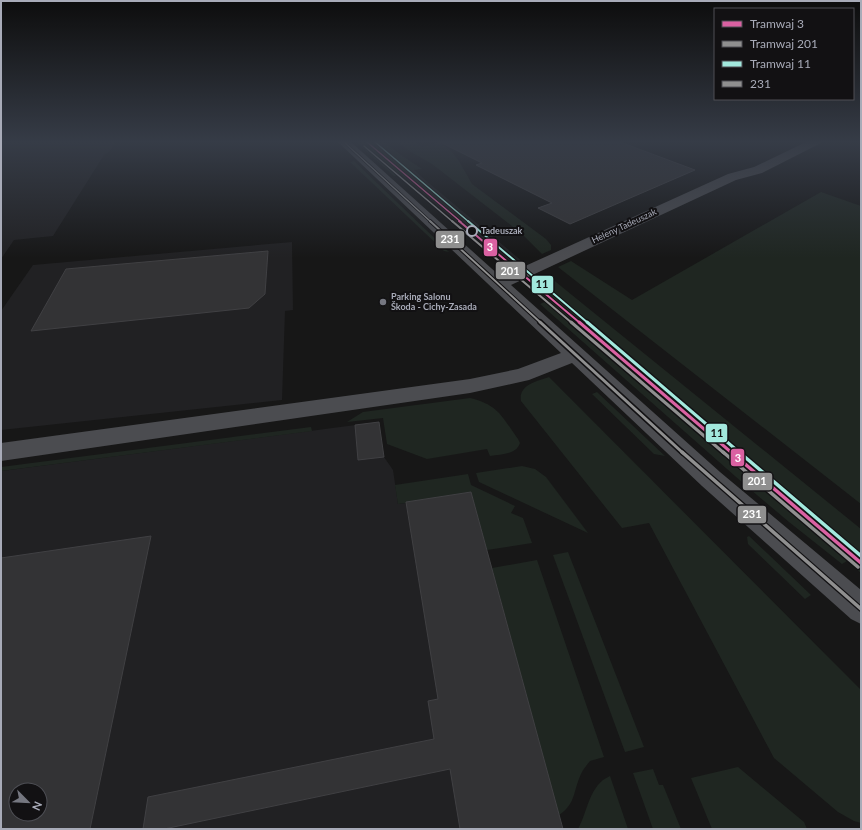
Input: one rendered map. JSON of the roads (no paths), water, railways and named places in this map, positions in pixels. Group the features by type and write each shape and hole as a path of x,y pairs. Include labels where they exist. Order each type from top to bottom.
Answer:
{"street":[{"path":"386,181 711,479 858,605"},
{"name":"Heleny Tadeuszak","path":"499,284 724,181"},
{"path":"1,452 476,385 522,375 576,354"}],"tram line":[{"name":"201","path":"405,181 858,567"},
{"name":"3","path":"412,181 861,563"},
{"name":"11","path":"420,181 861,556"}],"place":[{"name":"Tadeuszak","path":"472,231"},
{"name":"Parking Salonu Škoda - Cichy-Zasada","path":"383,302"}]}
